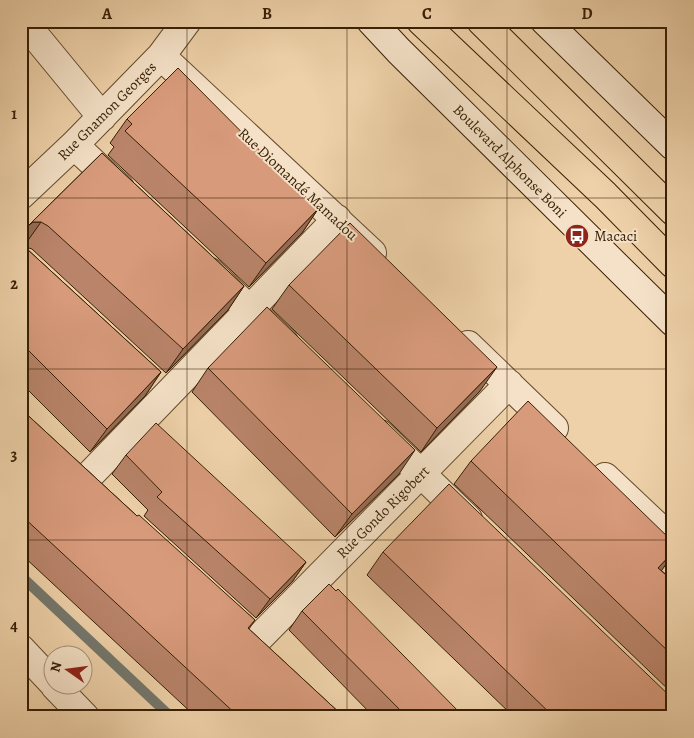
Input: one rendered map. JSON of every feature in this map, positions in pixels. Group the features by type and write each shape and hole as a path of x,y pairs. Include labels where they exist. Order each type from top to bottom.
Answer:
{"main road":[{"path":"421,21 605,195 673,264"},
{"path":"481,21 673,211"}],"street":[{"path":"23,21 102,117"},
{"name":"Rue Gnamon Georges","path":"21,195 74,146 161,56 187,21"},
{"name":"Boulevard Alphonse Boni","path":"371,21 399,52 673,322"},
{"path":"545,21 670,137"},
{"name":"Rue Diomandé Mamadou","path":"161,56 387,268"},
{"path":"74,146 138,204"},
{"path":"62,463 90,489 160,388 250,309 337,220"},
{"path":"194,257 300,357"},
{"path":"451,329 673,541"},
{"name":"Rue Gondo Rigobert","path":"278,659 250,633 421,473 509,384"},
{"path":"364,418 485,535"},
{"path":"21,649 42,671"},
{"path":"65,696 85,717"}],"building":[{"path":"178,68 318,209 266,263 125,131 132,124 127,119"},
{"path":"102,153 244,286 183,349 48,226 41,222 33,222 29,225"},
{"path":"350,223 497,367 437,428 289,285"},
{"path":"25,228 22,234 27,249 161,372 107,429 21,343 21,232"},
{"path":"267,307 415,450 352,514 208,368"},
{"path":"528,401 673,542 673,552 658,568 673,581 673,656 471,461"},
{"path":"21,409 137,516 139,515 255,620 248,628 344,717 239,717 21,515"},
{"path":"156,423 306,562 270,599 157,497 162,492 126,455"},
{"path":"449,484 673,699 673,717 554,717 383,552"},
{"path":"329,584 336,591 338,589 464,717 407,717 302,611"}],"waterway":[{"path":"21,576 171,717"}],"place":[{"name":"Macaci","path":"577,236"}]}
